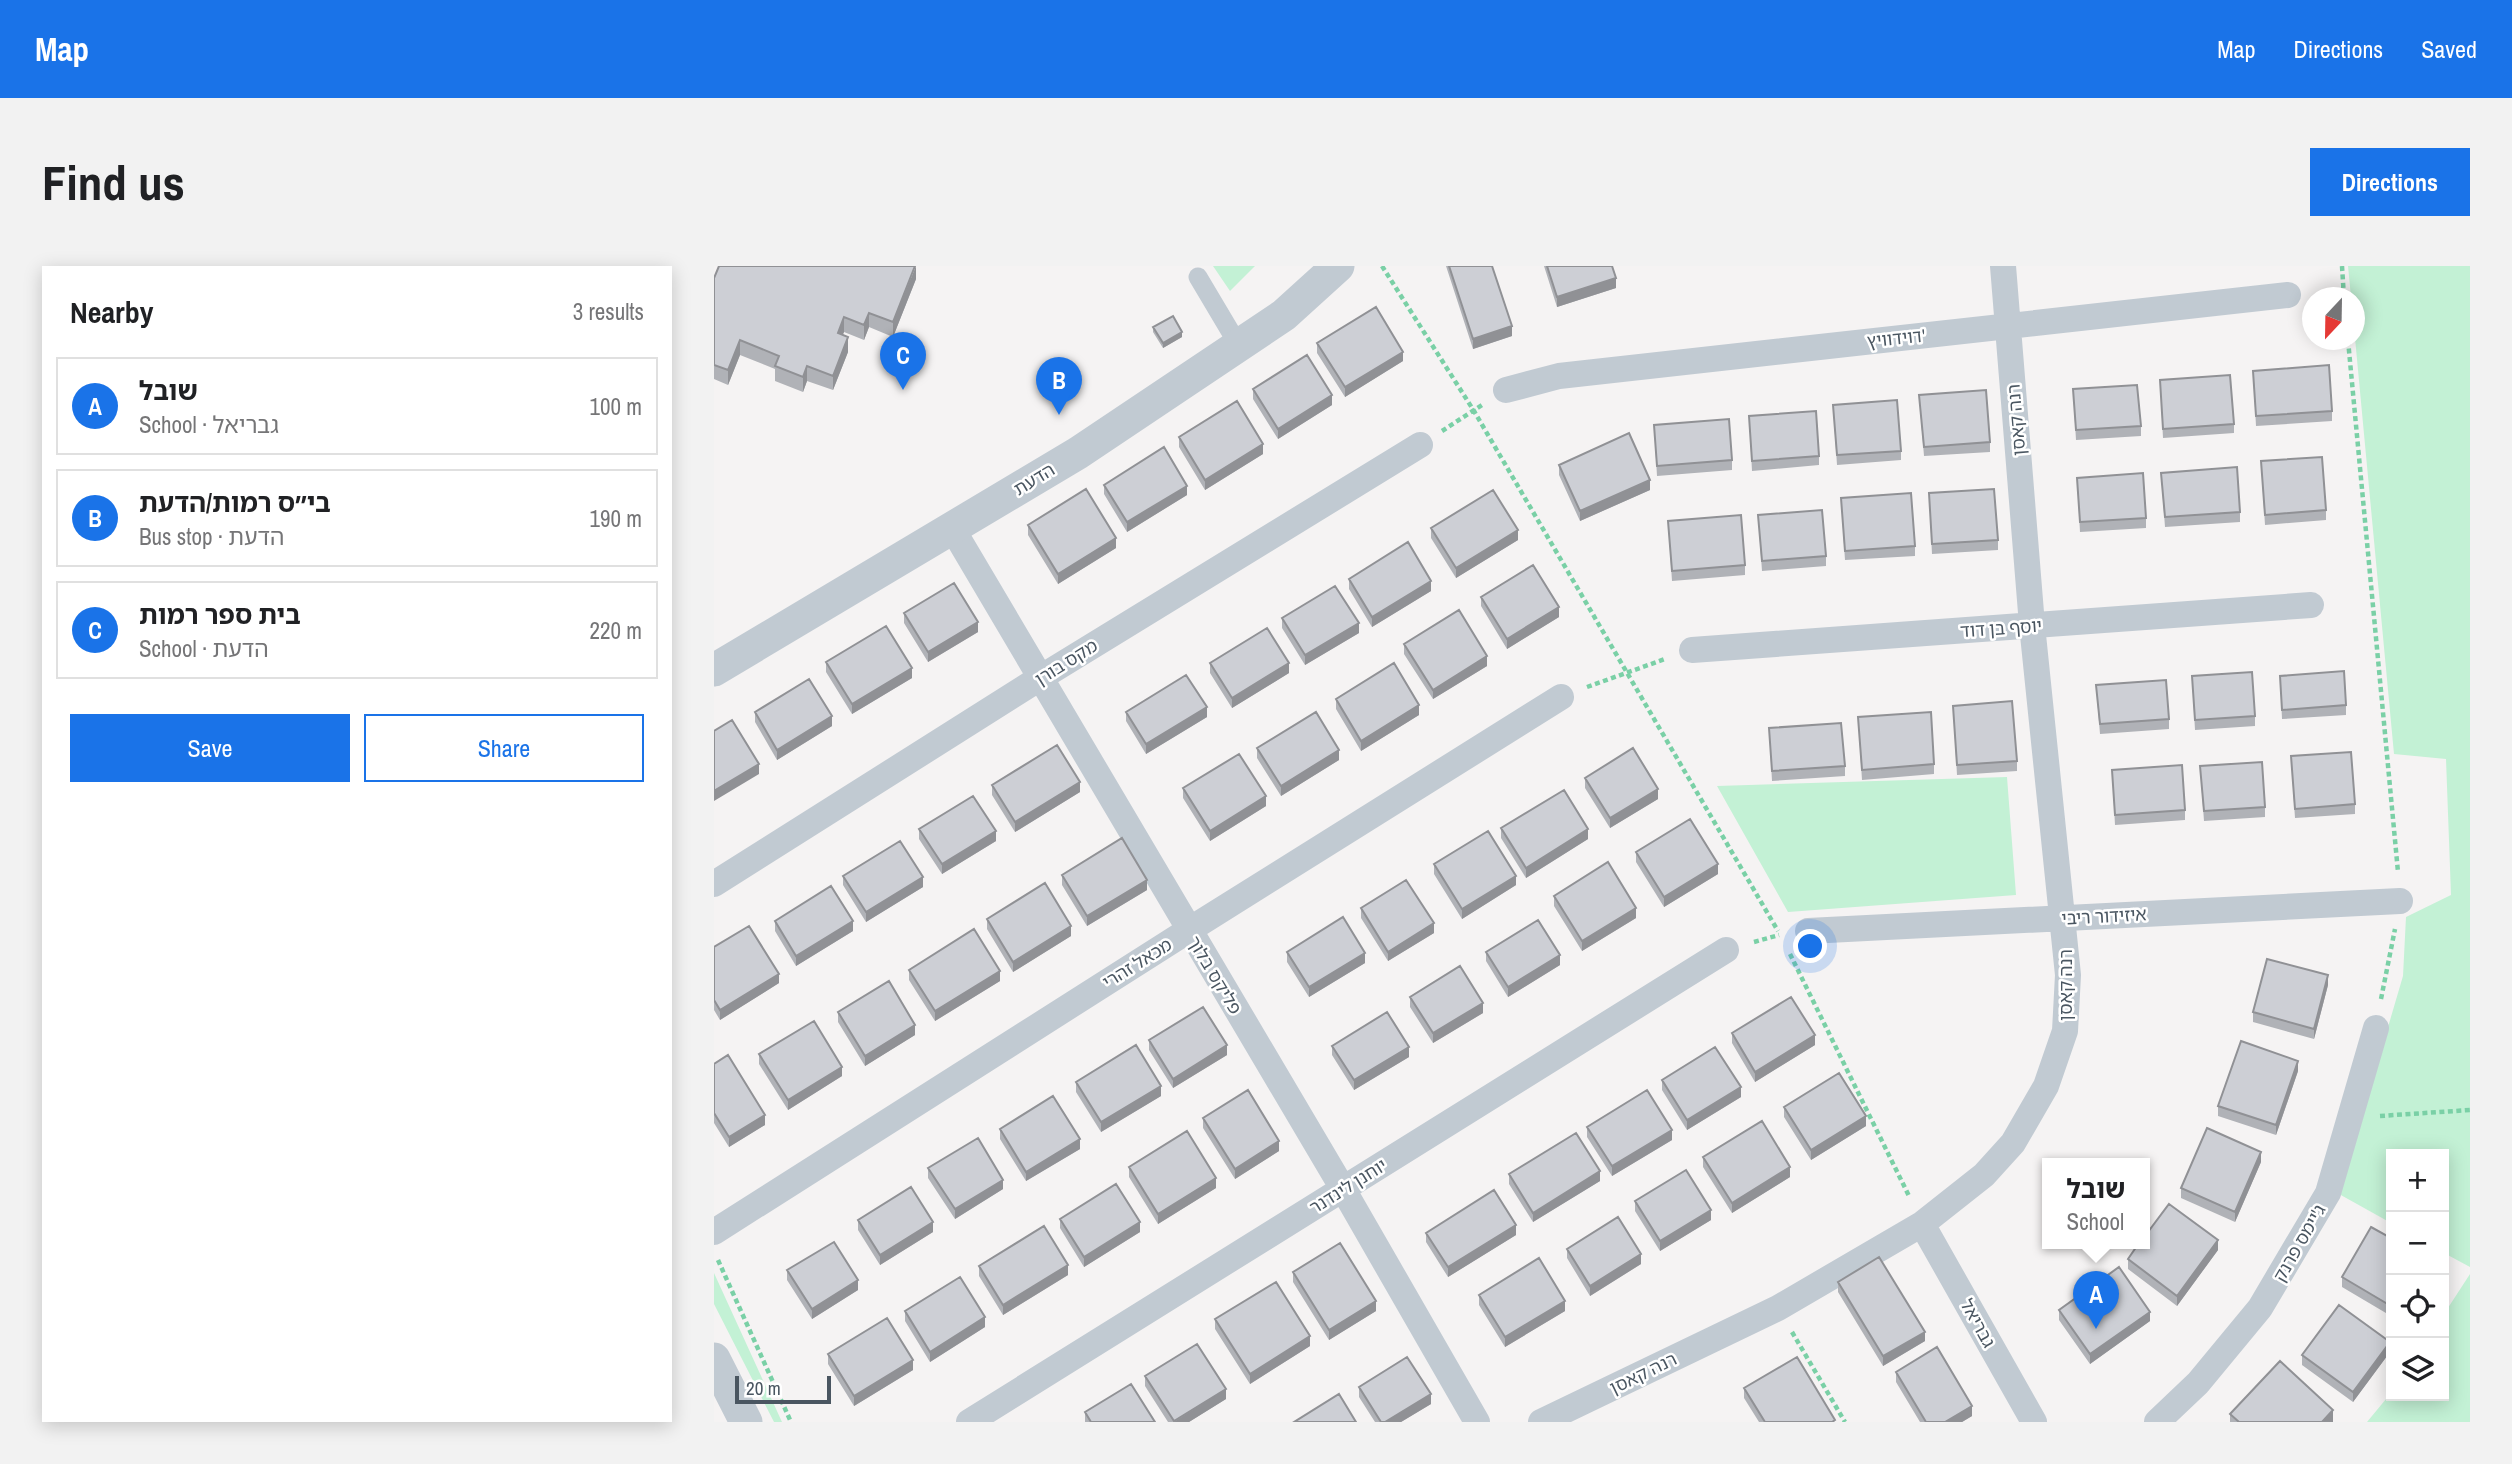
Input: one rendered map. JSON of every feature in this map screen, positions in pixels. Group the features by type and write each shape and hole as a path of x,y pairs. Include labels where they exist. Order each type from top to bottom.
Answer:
{"street":[{"name":"הדעת","path":"714,670 1078,453 1284,315 1338,266"},
{"name":"רנה קאסן","path":"1541,1422 1778,1308 1922,1224 1984,1175 2013,1143 2046,1086 2065,1031 2068,975 2032,625 2003,266"},
{"path":"1198,277 1239,346"},
{"name":"דוידוויץ'","path":"1506,390 1559,376 2288,295"},
{"name":"מקס בורן","path":"714,884 1040,678 1420,445"},
{"name":"פליקס בלוך","path":"952,528 1343,1189 1477,1422"},
{"name":"יוסף בן דוד","path":"1692,650 2311,606"},
{"name":"מכאל זהרי","path":"714,1232 1561,697"},
{"name":"איזידור ריבי","path":"1808,931 2400,901"},
{"name":"יוחנן לינדנר","path":"969,1422 1726,950"},
{"name":"ג'יימס פרנק","path":"2157,1422 2198,1383 2260,1308 2328,1193 2375,1028"},
{"name":"גבריאל","path":"1922,1224 2034,1422"},
{"path":"714,1359 746,1422"}],"path":[{"path":"1382,266 1474,411 1780,934 1922,1224"},
{"path":"2342,266 2343,287"},
{"path":"2349,350 2400,901 2375,1028"},
{"path":"1420,445 1506,390"},
{"path":"1561,697 1692,650"},
{"path":"1726,950 1780,934 1808,931"},
{"path":"2350,1117 2470,1110"},
{"path":"714,1250 791,1422"},
{"path":"1778,1308 1845,1422"}],"green space":[{"path":"1213,266 1255,266 1230,291"},
{"path":"2348,266 2470,266 2470,1267 2449,1256 2449,1149 2386,1149 2386,1220 2339,1194 2403,976 2406,917 2451,895 2446,759 2394,754 2356,350 2365,350 2365,287 2350,287"},
{"path":"2007,777 2016,895 1788,912 1717,786"},
{"path":"714,1273 782,1422 774,1422 714,1304"},
{"path":"2470,1274 2470,1422 2367,1422 2386,1399 2449,1401 2449,1306"}],"building":[{"path":"719,266 915,266 893,322 869,313 864,325 844,317 838,333 848,337 833,376 807,366 803,377 775,366 779,356 740,340 728,370 714,365 714,278"},
{"path":"1449,266 1492,266 1512,326 1473,339"},
{"path":"1547,266 1612,266 1616,278 1557,297"},
{"path":"1376,307 1403,352 1345,387 1317,343"},
{"path":"1173,316 1182,332 1163,343 1153,327"},
{"path":"1307,355 1332,395 1278,429 1253,389"},
{"path":"2329,365 2332,411 2256,416 2253,371"},
{"path":"2230,375 2234,424 2163,429 2160,380"},
{"path":"2137,385 2141,426 2076,430 2073,389"},
{"path":"1986,390 1990,442 1924,447 1919,395"},
{"path":"1897,400 1901,451 1837,455 1833,405"},
{"path":"1237,401 1263,444 1205,480 1179,437"},
{"path":"1816,411 1819,456 1752,461 1749,416"},
{"path":"1729,419 1732,460 1657,466 1654,425"},
{"path":"1629,433 1650,480 1580,511 1559,465"},
{"path":"1164,447 1187,486 1127,522 1104,485"},
{"path":"2322,457 2326,510 2265,515 2261,461"},
{"path":"2237,467 2240,512 2165,517 2161,473"},
{"path":"2143,473 2146,518 2080,522 2077,478"},
{"path":"1086,489 1116,538 1058,574 1028,525"},
{"path":"1994,489 1998,540 1932,544 1929,493"},
{"path":"1493,490 1518,530 1456,568 1431,528"},
{"path":"1911,493 1915,546 1845,551 1841,498"},
{"path":"1822,510 1826,556 1762,561 1758,515"},
{"path":"1741,515 1745,565 1672,571 1668,521"},
{"path":"1408,542 1431,581 1372,617 1349,579"},
{"path":"1533,565 1559,607 1507,639 1481,597"},
{"path":"954,583 978,622 928,652 904,613"},
{"path":"1335,586 1359,623 1305,655 1282,618"},
{"path":"1459,610 1487,656 1433,690 1404,644"},
{"path":"886,626 912,668 852,704 826,662"},
{"path":"1267,628 1289,663 1232,698 1210,663"},
{"path":"1394,663 1419,705 1361,741 1336,699"},
{"path":"2344,671 2346,705 2282,710 2280,676"},
{"path":"2252,672 2255,716 2195,720 2192,676"},
{"path":"1186,675 1207,707 1146,744 1126,712"},
{"path":"809,679 832,716 777,750 755,712"},
{"path":"2166,680 2169,719 2100,724 2096,685"},
{"path":"2012,701 2017,761 1957,765 1953,706"},
{"path":"1316,712 1339,750 1281,786 1257,748"},
{"path":"1931,712 1934,764 1862,770 1858,717"},
{"path":"732,720 759,764 714,791 714,731"},
{"path":"1841,723 1845,766 1772,771 1769,728"},
{"path":"1057,745 1080,782 1015,822 992,785"},
{"path":"1633,748 1658,789 1610,818 1585,778"},
{"path":"2351,752 2355,804 2295,809 2291,756"},
{"path":"1239,754 1266,796 1210,831 1183,788"},
{"path":"2262,762 2265,807 2204,811 2200,766"},
{"path":"2182,765 2185,810 2115,815 2112,770"},
{"path":"1564,790 1588,829 1526,868 1501,828"},
{"path":"973,796 996,831 942,864 919,829"},
{"path":"1690,819 1718,864 1664,897 1636,852"},
{"path":"1488,831 1516,876 1462,909 1434,864"},
{"path":"1122,838 1147,880 1087,916 1062,875"},
{"path":"900,841 923,877 866,912 843,876"},
{"path":"1608,862 1636,908 1582,941 1554,896"},
{"path":"1406,880 1434,923 1388,952 1361,908"},
{"path":"1045,883 1071,926 1013,962 987,919"},
{"path":"831,886 853,921 796,956 775,921"},
{"path":"1343,917 1365,953 1309,987 1287,952"},
{"path":"1538,920 1560,955 1508,987 1486,952"},
{"path":"749,926 779,974 720,1010 714,1000 714,947"},
{"path":"974,929 1000,971 935,1011 909,970"},
{"path":"2267,959 2328,975 2314,1029 2253,1012"},
{"path":"1460,966 1483,1003 1433,1033 1410,997"},
{"path":"889,981 915,1025 865,1056 838,1012"},
{"path":"1791,997 1815,1035 1755,1072 1732,1033"},
{"path":"1203,1007 1227,1045 1173,1079 1149,1040"},
{"path":"1387,1012 1409,1047 1354,1080 1332,1046"},
{"path":"814,1021 842,1067 788,1100 759,1054"},
{"path":"2241,1041 2298,1061 2276,1125 2218,1106"},
{"path":"1136,1045 1161,1086 1101,1122 1076,1082"},
{"path":"1715,1047 1741,1087 1687,1120 1662,1080"},
{"path":"728,1055 765,1115 729,1137 714,1113 714,1064"},
{"path":"1839,1073 1866,1116 1811,1150 1784,1107"},
{"path":"1248,1090 1279,1141 1235,1169 1203,1118"},
{"path":"1647,1090 1672,1130 1612,1166 1587,1127"},
{"path":"1053,1096 1080,1139 1026,1172 1000,1129"},
{"path":"1762,1121 1790,1167 1732,1203 1703,1157"},
{"path":"2207,1128 2261,1152 2235,1212 2181,1188"},
{"path":"1187,1131 1216,1178 1158,1214 1129,1167"},
{"path":"1576,1133 1600,1171 1533,1213 1509,1174"},
{"path":"978,1138 1003,1180 955,1209 928,1168"},
{"path":"1686,1170 1711,1210 1660,1241 1635,1201"},
{"path":"1116,1184 1140,1222 1084,1257 1060,1219"},
{"path":"911,1187 933,1222 880,1255 858,1220"},
{"path":"1494,1190 1516,1225 1448,1267 1426,1233"},
{"path":"2169,1204 2218,1240 2177,1296 2128,1259 2135,1249 2150,1249 2150,1229"},
{"path":"1618,1217 1641,1254 1590,1286 1567,1249"},
{"path":"1044,1226 1068,1265 1003,1305 979,1266"},
{"path":"2371,1227 2386,1235 2386,1303 2342,1277"},
{"path":"834,1242 858,1280 812,1309 787,1270"},
{"path":"1340,1243 1376,1301 1329,1330 1293,1272"},
{"path":"1879,1257 1925,1332 1883,1356 1838,1282"},
{"path":"1539,1258 1565,1301 1505,1337 1479,1295"},
{"path":"2119,1267 2150,1312 2090,1354 2059,1310"},
{"path":"960,1277 985,1317 930,1352 905,1311"},
{"path":"1276,1282 1310,1336 1250,1374 1215,1319"},
{"path":"2339,1305 2386,1339 2386,1347 2353,1392 2302,1355"},
{"path":"887,1318 913,1360 854,1396 828,1354"},
{"path":"1197,1344 1226,1389 1174,1421 1145,1376"},
{"path":"1937,1347 1972,1406 1945,1422 1926,1422 1896,1372"},
{"path":"1407,1357 1431,1394 1381,1422 1359,1387"},
{"path":"1797,1357 1835,1420 1832,1422 1765,1422 1744,1388"},
{"path":"2280,1361 2333,1410 2322,1422 2239,1422 2230,1414"},
{"path":"1131,1384 1155,1422 1091,1422 1085,1412"},
{"path":"1339,1394 1356,1422 1294,1422"}],"place":[{"name":"בית ספר רמות","path":"903,390"},
{"name":"בי״ס רמות/הדעת","path":"1059,415"},
{"name":"שובל","path":"2096,1329"}]}
